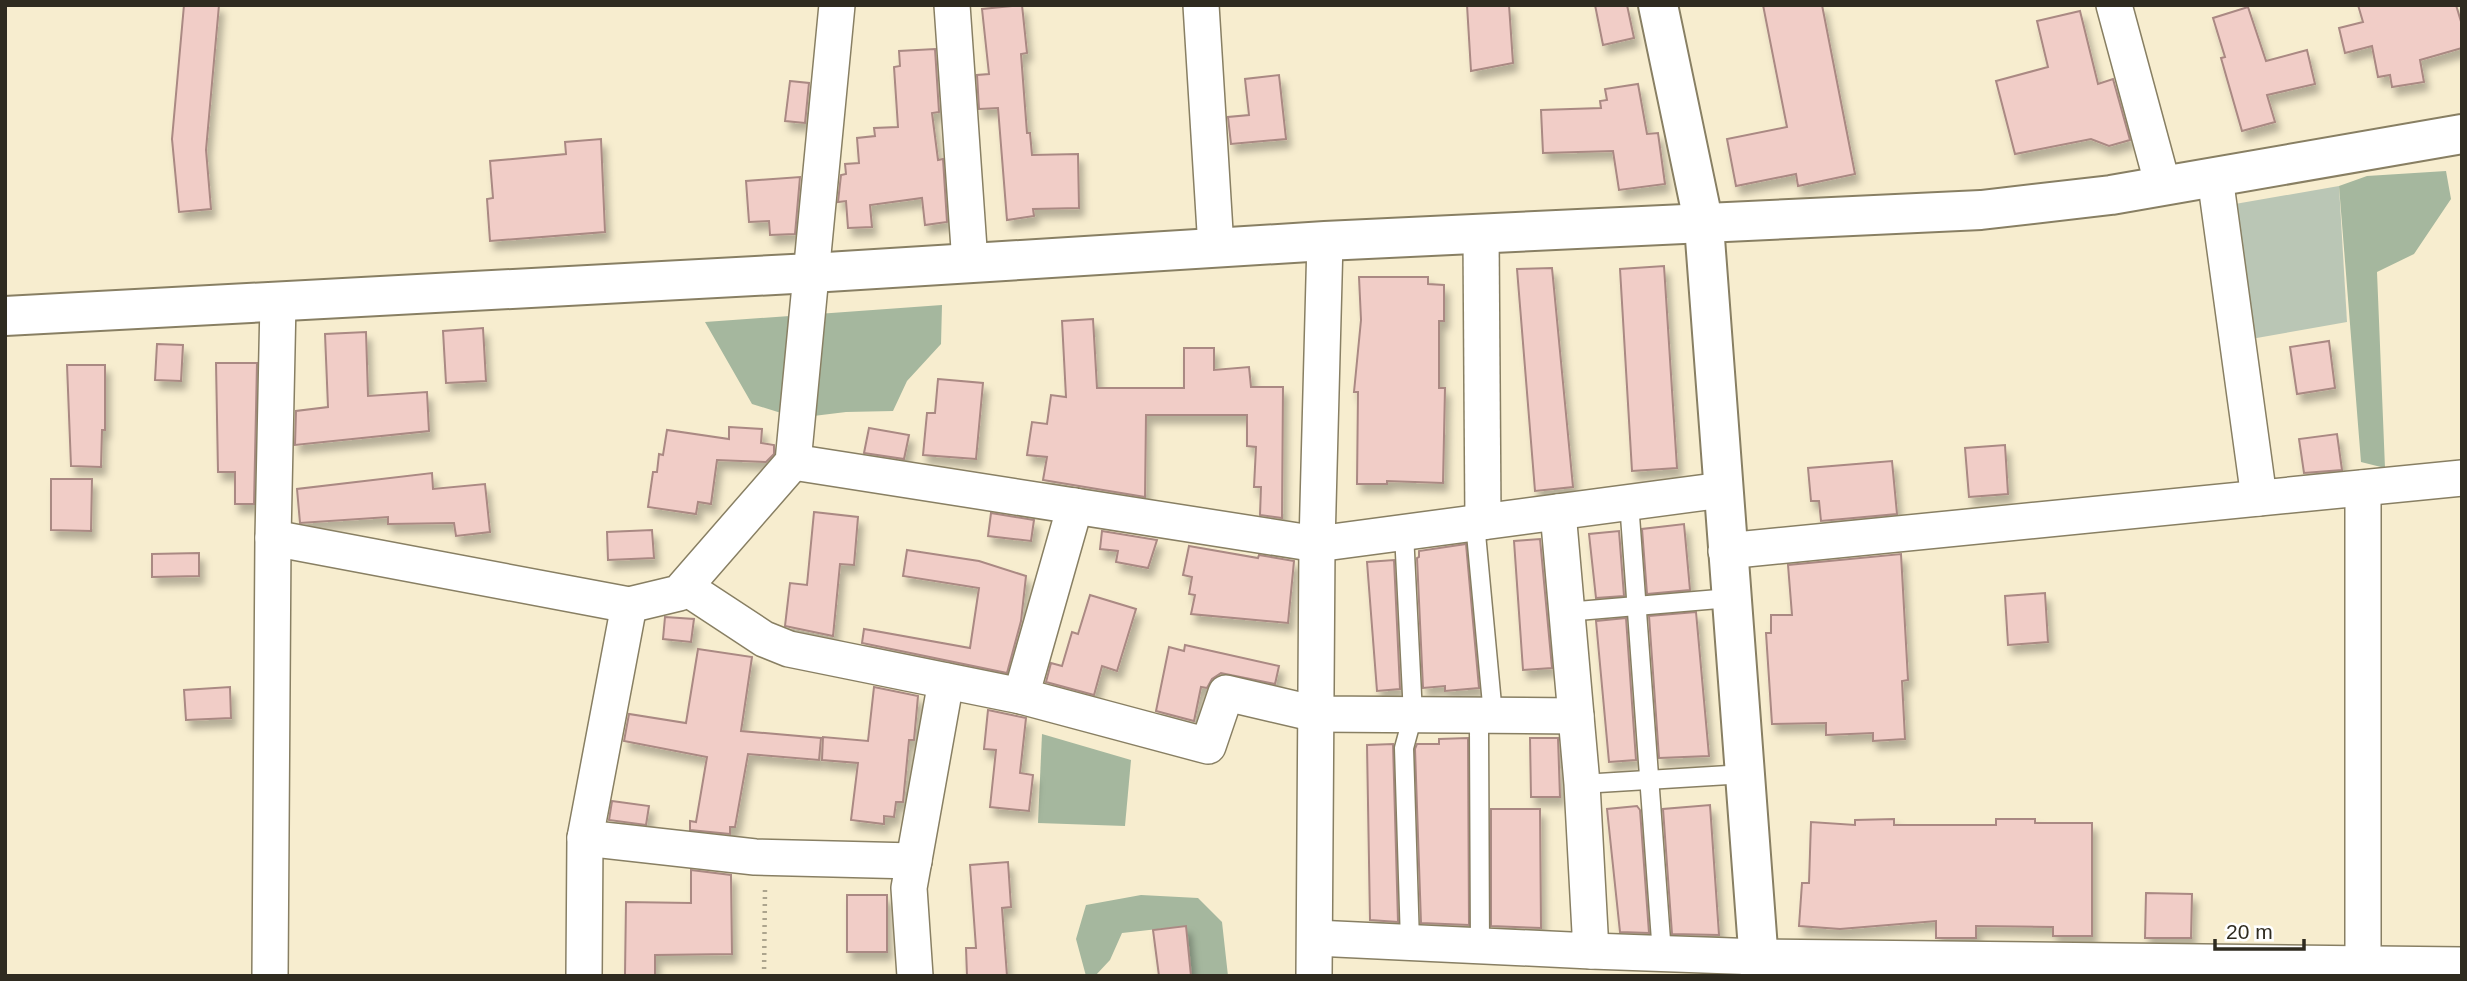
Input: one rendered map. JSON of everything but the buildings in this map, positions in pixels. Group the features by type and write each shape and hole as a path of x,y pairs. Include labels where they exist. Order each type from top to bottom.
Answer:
{"street":[{"path":"273,538 629,604 679,593 793,462 837,5"},
{"path":"952,5 970,263"},
{"path":"1201,5 1216,248"},
{"path":"1658,5 1704,225 1730,598 1760,966"},
{"path":"2114,5 2163,186"},
{"path":"5,316 811,273 1325,241 1981,210 2163,186 2462,134"},
{"path":"2214,177 2259,498"},
{"path":"1479,522 1482,235"},
{"path":"1314,976 1317,544 1325,241"},
{"path":"270,976 273,538 278,302"},
{"path":"793,462 1317,544 1722,490"},
{"path":"1727,551 2462,478"},
{"path":"2363,488 2363,964"},
{"path":"1021,696 1075,506"},
{"path":"1558,512 1582,784 1591,951"},
{"path":"685,586 764,639 789,649 1021,696 1208,746 1226,693 1316,714 1576,716"},
{"path":"584,976 585,838 629,604"},
{"path":"915,976 909,888 946,681"},
{"path":"585,838 765,858 914,861"},
{"path":"1315,937 1662,954 1760,966 2363,964 2441,969"}],"lane":[{"path":"1629,502 1662,954"},
{"path":"1479,522 1493,715 1479,729 1480,946"},
{"path":"1404,533 1413,715 1404,748 1410,942"},
{"path":"1566,612 1730,598"},
{"path":"1582,784 1745,774"}],"path":[{"path":"764,976 765,858"}],"green space":[{"path":"2446,171 2451,199 2414,254 2377,272 2385,468 2361,462 2339,186 2367,176"},
{"path":"2339,186 2347,322 2251,339 2235,204"},
{"path":"942,305 941,344 907,381 893,411 846,412 797,418 752,404 705,322"},
{"path":"1042,734 1131,760 1125,826 1038,823"},
{"path":"1141,895 1198,898 1222,922 1228,976 1190,976 1185,926 1122,933 1110,960 1095,976 1086,976 1076,939 1086,905"}]}
